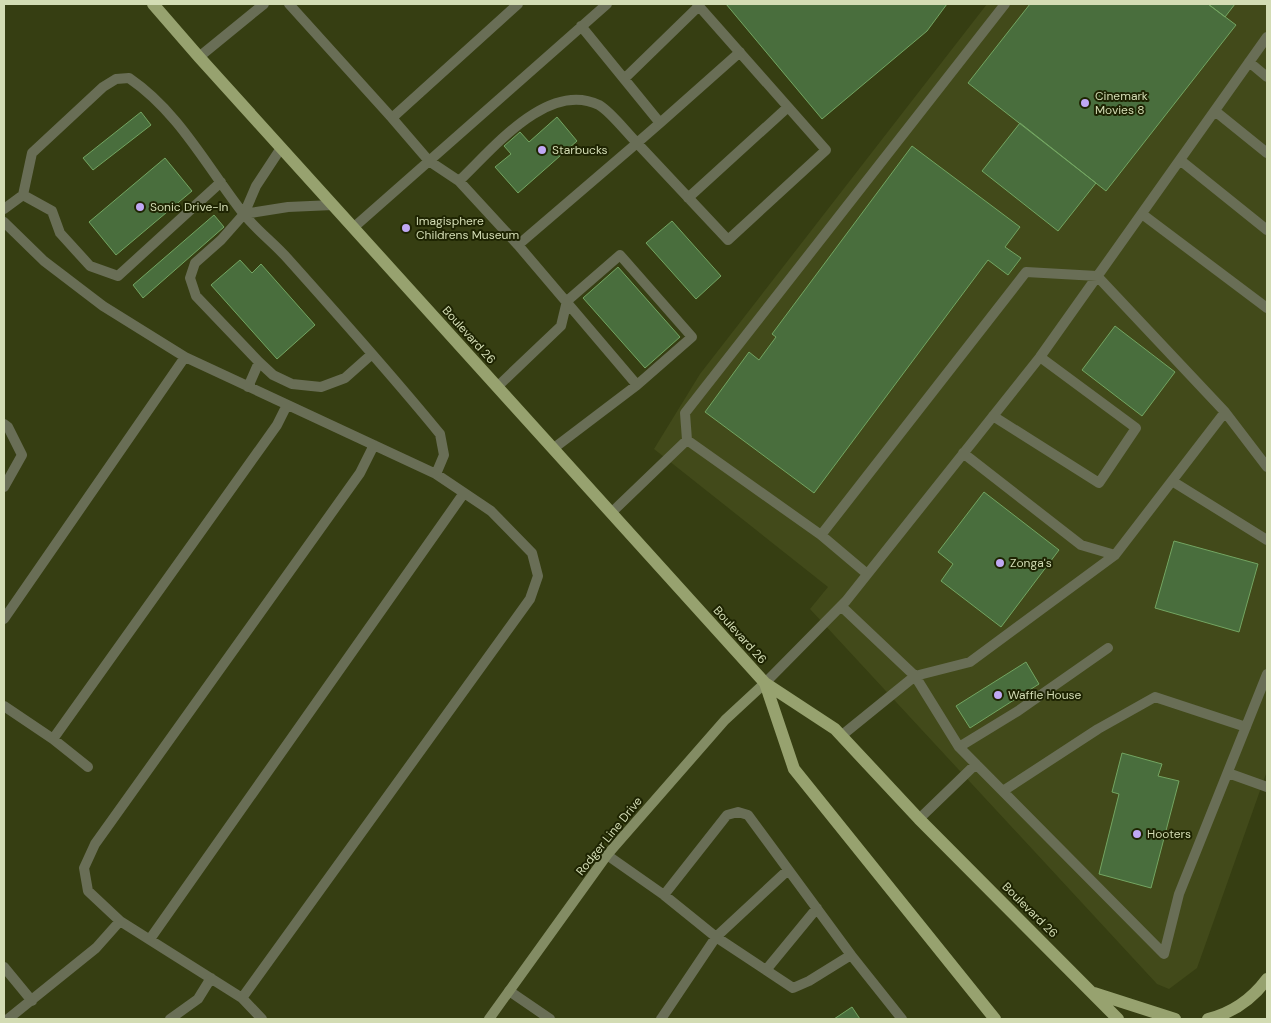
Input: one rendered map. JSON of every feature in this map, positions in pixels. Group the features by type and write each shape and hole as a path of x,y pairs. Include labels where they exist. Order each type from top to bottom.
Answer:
{"main road":[{"name":"Boulevard 26","path":"153,4 199,58 765,683 835,729 920,819 1118,1019"},
{"name":"Boulevard 26","path":"765,683 794,769 995,1019"},
{"path":"1208,1019 1229,1012 1258,992 1267,979"},
{"path":"1092,992 1175,1019"}],"street":[{"name":"Rodger Line Drive","path":"489,1019 607,854 725,720 765,683"}],"lane":[{"path":"199,58 264,4"},
{"path":"289,4 429,161 459,181 518,245 637,385"},
{"path":"392,118 518,4"},
{"path":"353,228 607,4"},
{"path":"687,440 685,413 1005,4"},
{"path":"459,181 518,125 547,104 578,99 600,105 728,240 826,150 698,5 624,79"},
{"path":"582,26 660,124"},
{"path":"765,683 840,606 1040,357 1267,37"},
{"path":"518,245 660,124 740,52"},
{"path":"1249,62 1267,77"},
{"path":"4,209 23,195 32,153 104,87 116,79 129,78 141,85 171,116 202,153 244,214 277,247 440,434 444,455 436,474"},
{"path":"688,198 788,107"},
{"path":"1215,111 1267,152"},
{"path":"281,148 256,186 244,214 222,240 195,263 190,278 196,296 273,375 292,384 321,387 345,378 372,354"},
{"path":"1180,160 1267,230"},
{"path":"23,195 52,212 60,233 90,266 118,276 222,182"},
{"path":"244,214 288,207 333,205"},
{"path":"1142,214 1267,308"},
{"path":"4,222 44,261 104,306 185,357 436,474 491,511 532,553 538,576 530,599 242,998"},
{"path":"497,387 561,326 566,301 620,255 692,338 637,385 554,448"},
{"path":"821,535 1026,272 1097,276 1225,412 1267,466"},
{"path":"4,618 185,357"},
{"path":"993,416 1098,483 1136,428 1040,357"},
{"path":"248,386 259,362"},
{"path":"53,739 277,425 287,405"},
{"path":"841,736 915,676 970,662 1115,555 1225,412"},
{"path":"4,424 8,427 22,455 4,487"},
{"path":"611,513 687,440"},
{"path":"687,440 821,535 866,573"},
{"path":"262,1019 242,998 120,920 88,891 84,868 95,844 360,473 374,445"},
{"path":"963,453 1081,545 1115,555"},
{"path":"1172,481 1267,540"},
{"path":"150,939 464,493"},
{"path":"840,606 915,676 959,747 1164,954 1179,894 1267,674"},
{"path":"959,747 1018,711 1108,648"},
{"path":"1003,791 1098,729 1155,697 1246,727"},
{"path":"4,706 53,739 88,768"},
{"path":"920,819 976,764"},
{"path":"1228,773 1267,787"},
{"path":"664,895 727,815 738,812 748,815 851,955 902,1019"},
{"path":"607,854 664,895 716,937 792,988 809,981 851,955"},
{"path":"661,1019 716,937 788,870"},
{"path":"766,970 817,908"},
{"path":"8,1019 96,948 120,920"},
{"path":"4,967 32,1001"},
{"path":"170,1019 198,999 211,978"},
{"path":"509,991 550,1019"}],"shaded area":[{"path":"987,4 1267,4 1267,771 1197,968 1169,989 1157,984 810,609 828,587 654,449 700,374"}],"building":[{"path":"726,4 947,4 927,31 822,119"},
{"name":"Cinemark Movies 8","path":"1030,4 1208,4 1236,25 1106,191 968,83"},
{"path":"1208,4 1235,4 1225,17"},
{"path":"141,112 151,125 93,170 83,158"},
{"path":"557,117 577,141 518,193 495,167 511,154 504,146 520,132 529,142"},
{"path":"1020,123 1096,183 1058,231 982,171"},
{"path":"912,146 1020,227 1005,247 1021,258 1008,275 988,260 814,493 705,412 749,352 759,360 776,337 772,334"},
{"name":"Sonic Drive-In","path":"165,158 192,191 116,255 89,222"},
{"path":"214,215 224,227 143,298 133,285"},
{"path":"672,221 721,276 696,299 646,243"},
{"path":"240,260 252,273 261,264 315,325 277,359 211,285"},
{"path":"618,267 680,337 645,368 583,298"},
{"path":"1115,326 1175,372 1142,416 1082,370"},
{"path":"984,492 1059,550 1001,627 941,581 953,564 938,552"},
{"path":"1174,541 1258,564 1239,632 1155,608"},
{"name":"Waffle House","path":"1026,662 1039,684 970,728 956,706"},
{"name":"Hooters","path":"1122,753 1162,764 1158,776 1179,781 1151,888 1099,874 1119,794 1112,792"},
{"path":"852,1007 860,1019 834,1019"}],"place":[{"name":"Cinemark Movies 8","path":"1085,103"},
{"name":"Starbucks","path":"542,150"},
{"name":"Sonic Drive-In","path":"140,207"},
{"name":"Imagisphere Childrens Museum","path":"406,228"},
{"name":"Zonga's","path":"1000,563"},
{"name":"Waffle House","path":"998,695"},
{"name":"Hooters","path":"1137,834"}]}
